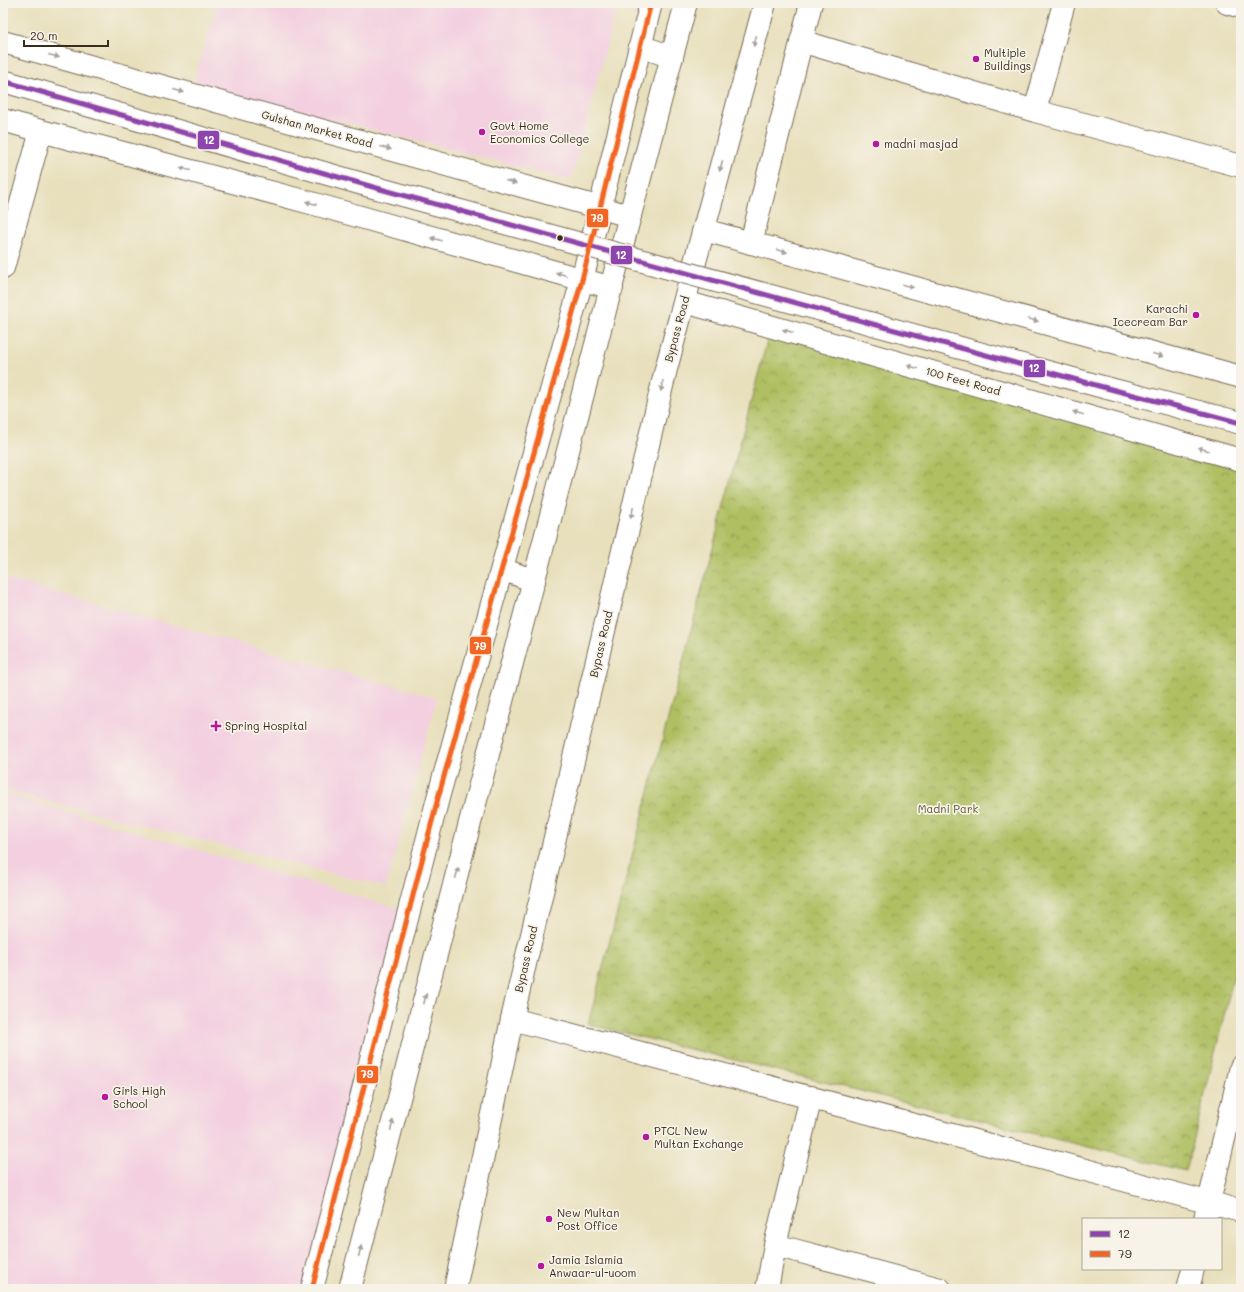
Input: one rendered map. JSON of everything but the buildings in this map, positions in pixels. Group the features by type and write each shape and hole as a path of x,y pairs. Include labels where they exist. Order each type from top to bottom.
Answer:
{"main road":[{"path":"312,1289 436,805 582,280 652,3"},
{"path":"350,1289 472,815 686,3"},
{"name":"Bypass Road","path":"456,1289 512,1019 666,369 765,3"},
{"path":"751,243 811,3"},
{"path":"1035,111 1064,3"},
{"path":"1227,3 1241,7"},
{"path":"801,41 1035,111 1241,166"},
{"name":"Gulshan Market Road","path":"3,42 630,216"},
{"path":"640,46 672,57"},
{"path":"3,81 373,187 1099,386 1241,423"},
{"path":"3,120 311,203 612,288"},
{"path":"3,268 41,131"},
{"path":"704,230 1241,377"},
{"name":"100 Feet Road","path":"685,302 1241,460"},
{"path":"502,569 534,581"},
{"path":"512,1019 811,1097 1207,1210 1241,1211"},
{"path":"1207,1210 1241,1067"},
{"path":"767,1289 775,1245 811,1097"},
{"path":"775,1245 940,1289"},
{"path":"1188,1289 1193,1270"}],"shaded area":[{"name":"Govt Home Economics College","path":"218,3 618,3 571,180 193,84"},
{"name":"Spring Hospital","path":"3,578 437,698 386,887 3,790"},
{"path":"3,793 416,914 313,1289 3,1289"}],"green space":[{"name":"Madni Park","path":"770,329 1241,463 1241,947 1186,1171 588,1024"}],"transit line":[{"name":"79","path":"312,1289 438,798 582,280 651,3"},
{"name":"12","path":"3,81 373,187 1099,386 1241,423"}],"place":[{"name":"Multiple Buildings","path":"976,59"},
{"name":"Govt Home Economics College","path":"482,132"},
{"name":"madni masjad","path":"876,144"},
{"name":"Karachi Icecream Bar","path":"1196,315"},
{"name":"Spring Hospital","path":"216,726"},
{"name":"Girls High School","path":"105,1097"},
{"name":"PTCL New Multan Exchange","path":"646,1137"},
{"name":"New Multan Post Office","path":"549,1219"},
{"name":"Jamia Islamia Anwaar-ul-uoom","path":"541,1266"}]}
